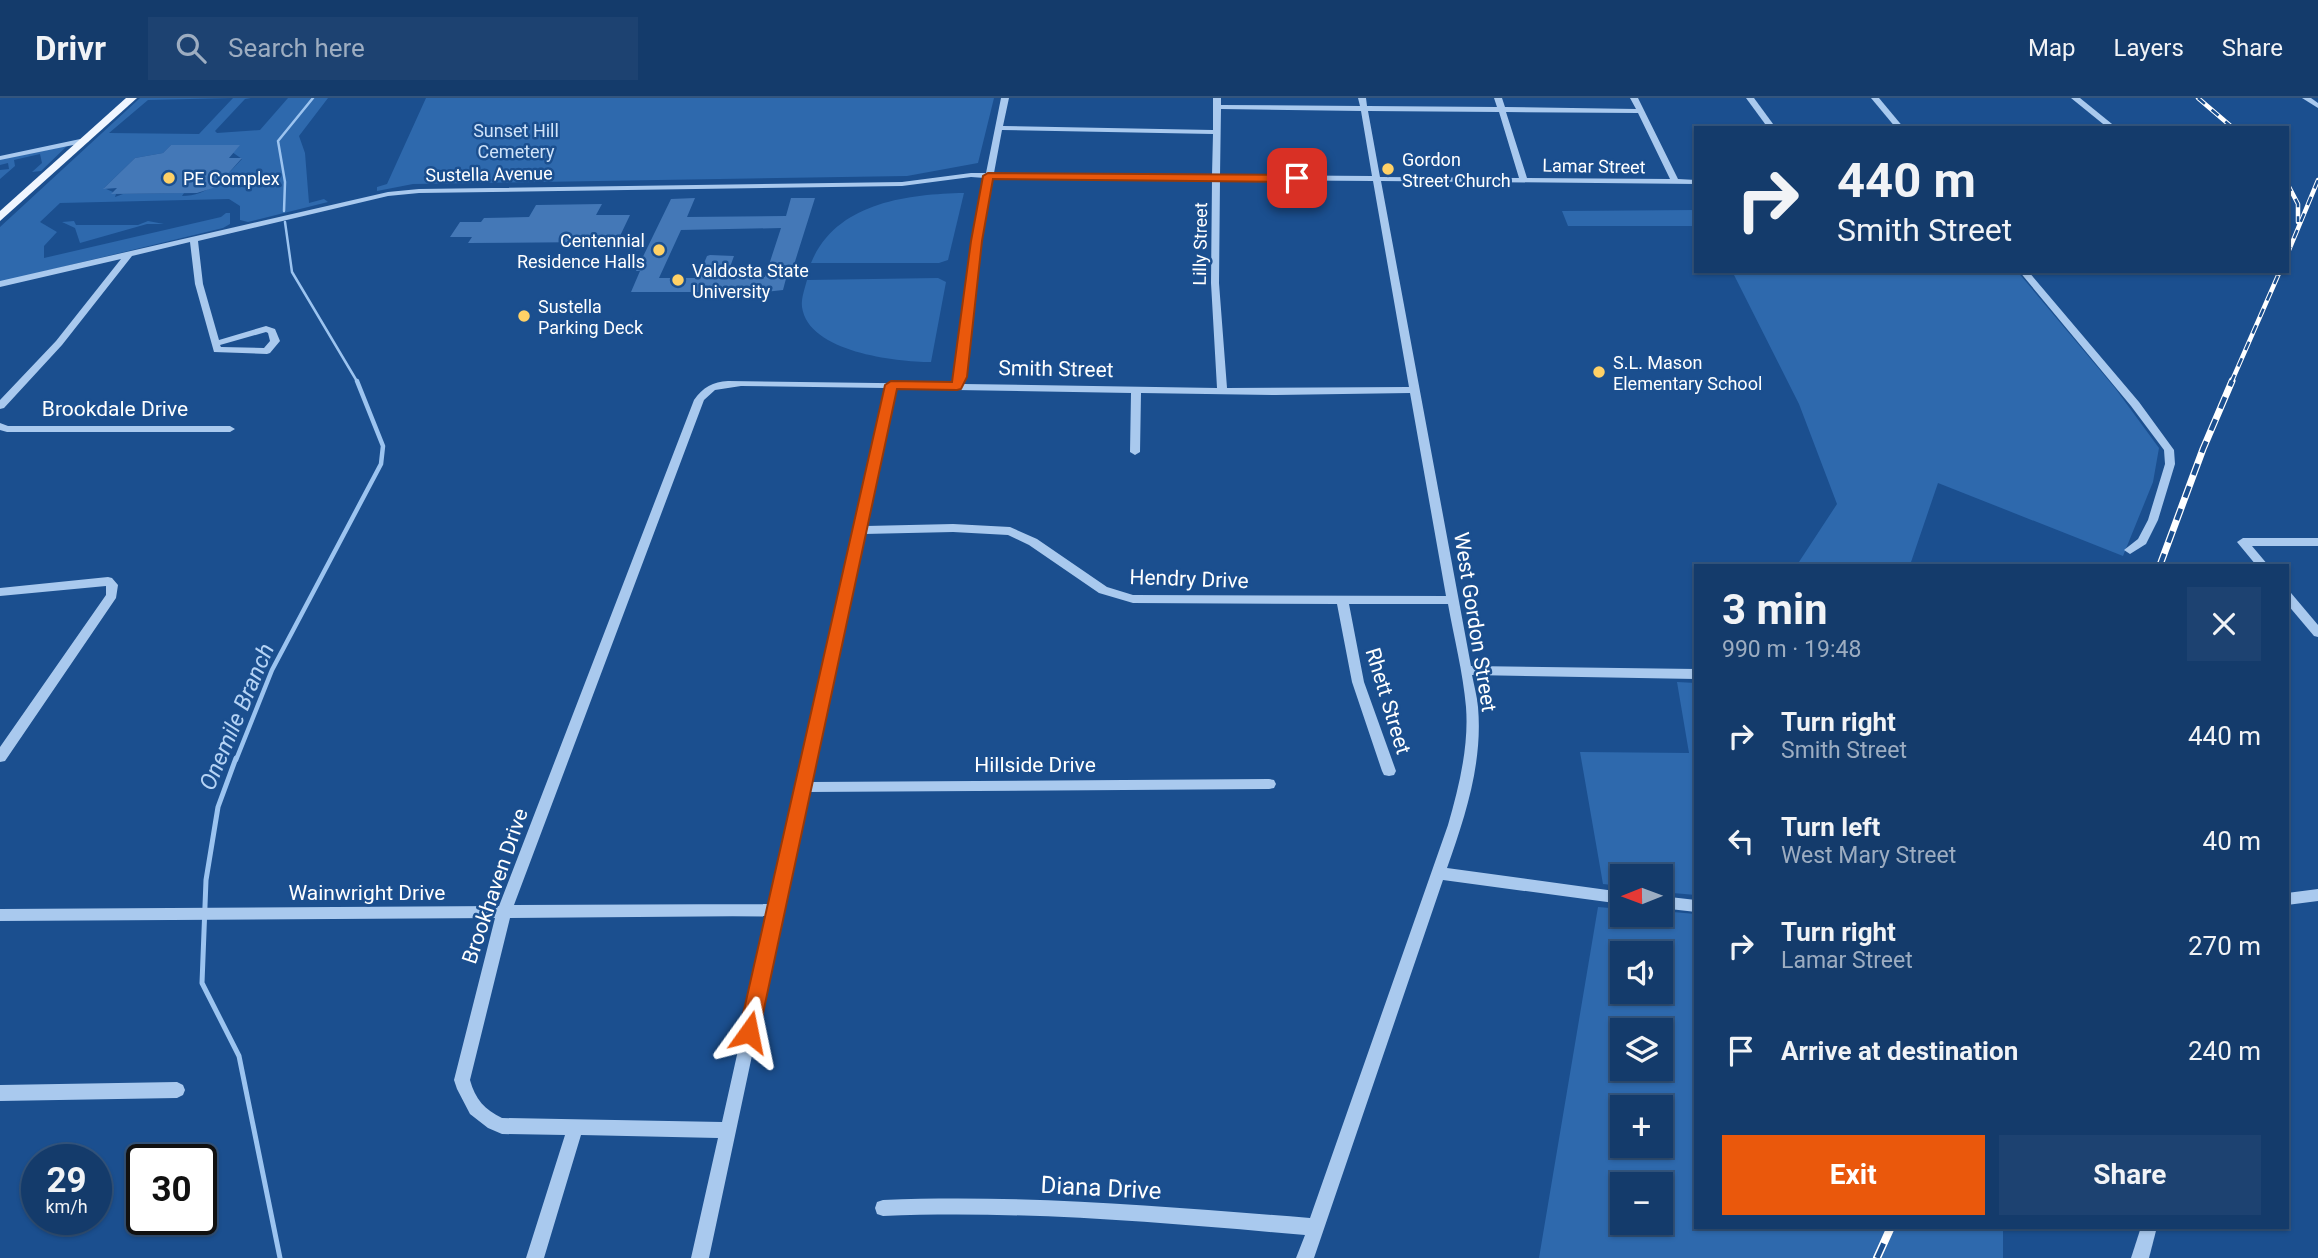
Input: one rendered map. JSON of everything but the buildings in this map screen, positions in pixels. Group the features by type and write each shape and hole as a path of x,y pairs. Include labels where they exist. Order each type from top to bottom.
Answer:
{"main road":[{"path":"0,217 132,98"}],"street":[{"path":"957,386 976,241 1005,98"},
{"path":"1498,98 1524,181"},
{"path":"1634,98 1675,183"},
{"path":"1750,98 1771,126"},
{"path":"1875,98 1898,126"},
{"path":"2075,98 2110,126"},
{"path":"2306,98 2318,106"},
{"path":"1217,102 1362,102 1502,109 1640,111"},
{"name":"Lilly Street","path":"1217,102 1215,283 1222,390"},
{"name":"West Gordon Street","path":"1305,1258 1438,873 1466,785 1473,740 1472,706 1466,670 1362,102"},
{"path":"998,128 1217,132"},
{"path":"0,158 85,140"},
{"name":"Lamar Street","path":"988,176 1694,182"},
{"name":"Sustella Avenue","path":"0,284 411,191 851,185 988,176"},
{"path":"194,239 198,284 216,342 220,352 267,351 275,341 272,331 266,329 216,342"},
{"name":"Brookdale Drive","path":"0,406 59,343 129,254"},
{"path":"2024,273 2127,394 2169,450 2170,464 2153,520 2142,541 2130,550"},
{"name":"Smith Street","path":"685,436 702,395 707,389 718,384 1415,390"},
{"path":"700,1258 891,385"},
{"path":"1135,452 1136,389"},
{"name":"Brookdale Drive","path":"0,426 7,429 230,429"},
{"name":"Brookhaven Drive","path":"685,436 504,912 462,1080 465,1094 473,1109 483,1119 502,1126 728,1130"},
{"name":"Hendry Drive","path":"858,530 953,528 1010,531 1033,542 1103,590 1133,599 1453,600"},
{"path":"2261,564 2243,542 2318,542"},
{"path":"0,592 108,581 112,586 112,596 0,757"},
{"path":"2289,598 2318,633"},
{"name":"Rhett Street","path":"1342,600 1358,682 1389,771"},
{"path":"1466,670 1694,674"},
{"name":"Hillside Drive","path":"802,787 1269,784"},
{"path":"1438,873 1610,896"},
{"path":"2289,899 2318,895"},
{"path":"1673,903 1694,906"},
{"name":"Wainwright Drive","path":"0,915 776,910"},
{"path":"0,1093 177,1090"},
{"path":"535,1258 575,1128"},
{"name":"Diana Drive","path":"883,1208 954,1205 1179,1216 1316,1227"},
{"path":"2140,1258 2148,1229"}],"green space":[{"path":"140,98 233,98 251,98 245,99 215,131 217,133 260,130 288,98 328,98 299,136 305,153 309,203 324,199 328,202 248,222 240,220 240,206 229,199 60,203 40,222 57,232 44,246 44,258 221,217 226,213 230,213 230,224 223,228 0,282 0,227","holes":["233,98 199,134 109,133 148,100","171,145 238,145 232,152 242,159 215,185 191,195 123,194 115,197 116,194 104,188 135,158 163,153"]},
{"name":"Sunset Hill Cemetery","path":"426,98 994,98 978,163 907,176 413,184 377,191 377,187 387,184"},
{"path":"67,146 41,171 32,172 42,163 40,154 14,160 15,166 0,179 0,170 9,169 8,163 0,165 0,159"},
{"path":"964,193 948,260 939,263 811,263 822,243 837,227 855,215 897,200"},
{"path":"1694,210 1694,226 1568,226 1562,211"},
{"path":"74,221 76,225 138,225 148,221 164,224 147,224 80,243 75,228 62,222"},
{"path":"1733,273 2019,273 2115,388 2159,448 2153,482 2123,556 1938,483 1910,564 1798,564 1837,504 1799,404"},
{"path":"938,278 946,282 931,362 897,360 836,344 820,335 808,322 802,307 807,280"},
{"path":"1677,682 1694,683 1694,895 1673,893 1673,864 1610,864 1610,885 1603,884 1580,752 1689,753"},
{"path":"1598,907 1610,908 1610,928 1673,928 1673,912 1694,914 1694,1229 2003,1229 2003,1258 1539,1258"}],"waterway":[{"name":"Onemile Branch","path":"284,211 285,182 278,141 313,98"},
{"name":"Onemile Branch","path":"285,222 292,272 357,382"},
{"name":"Onemile Branch","path":"236,760 272,670 381,464 383,446 357,382"},
{"name":"Onemile Branch","path":"236,758 218,807 206,880 202,983 239,1056 280,1258"}],"railway":[{"path":"2198,98 2231,126"},
{"path":"2289,250 2318,180"},
{"path":"2289,187 2298,204 2298,222"},
{"path":"2231,383 2279,273"},
{"path":"2160,564 2203,449 2232,381"},
{"path":"1877,1258 1890,1229"}],"place":[{"name":"Gordon Street Church","path":"1388,169"},
{"name":"PE Complex","path":"169,178"},
{"name":"Centennial Residence Halls","path":"659,250"},
{"name":"Valdosta State University","path":"678,280"},
{"name":"Sustella Parking Deck","path":"524,316"},
{"name":"S.L. Mason Elementary School","path":"1599,372"}],"route":[{"path":"749,1032 891,385 957,386 969,288 988,176 1297,178"}]}
